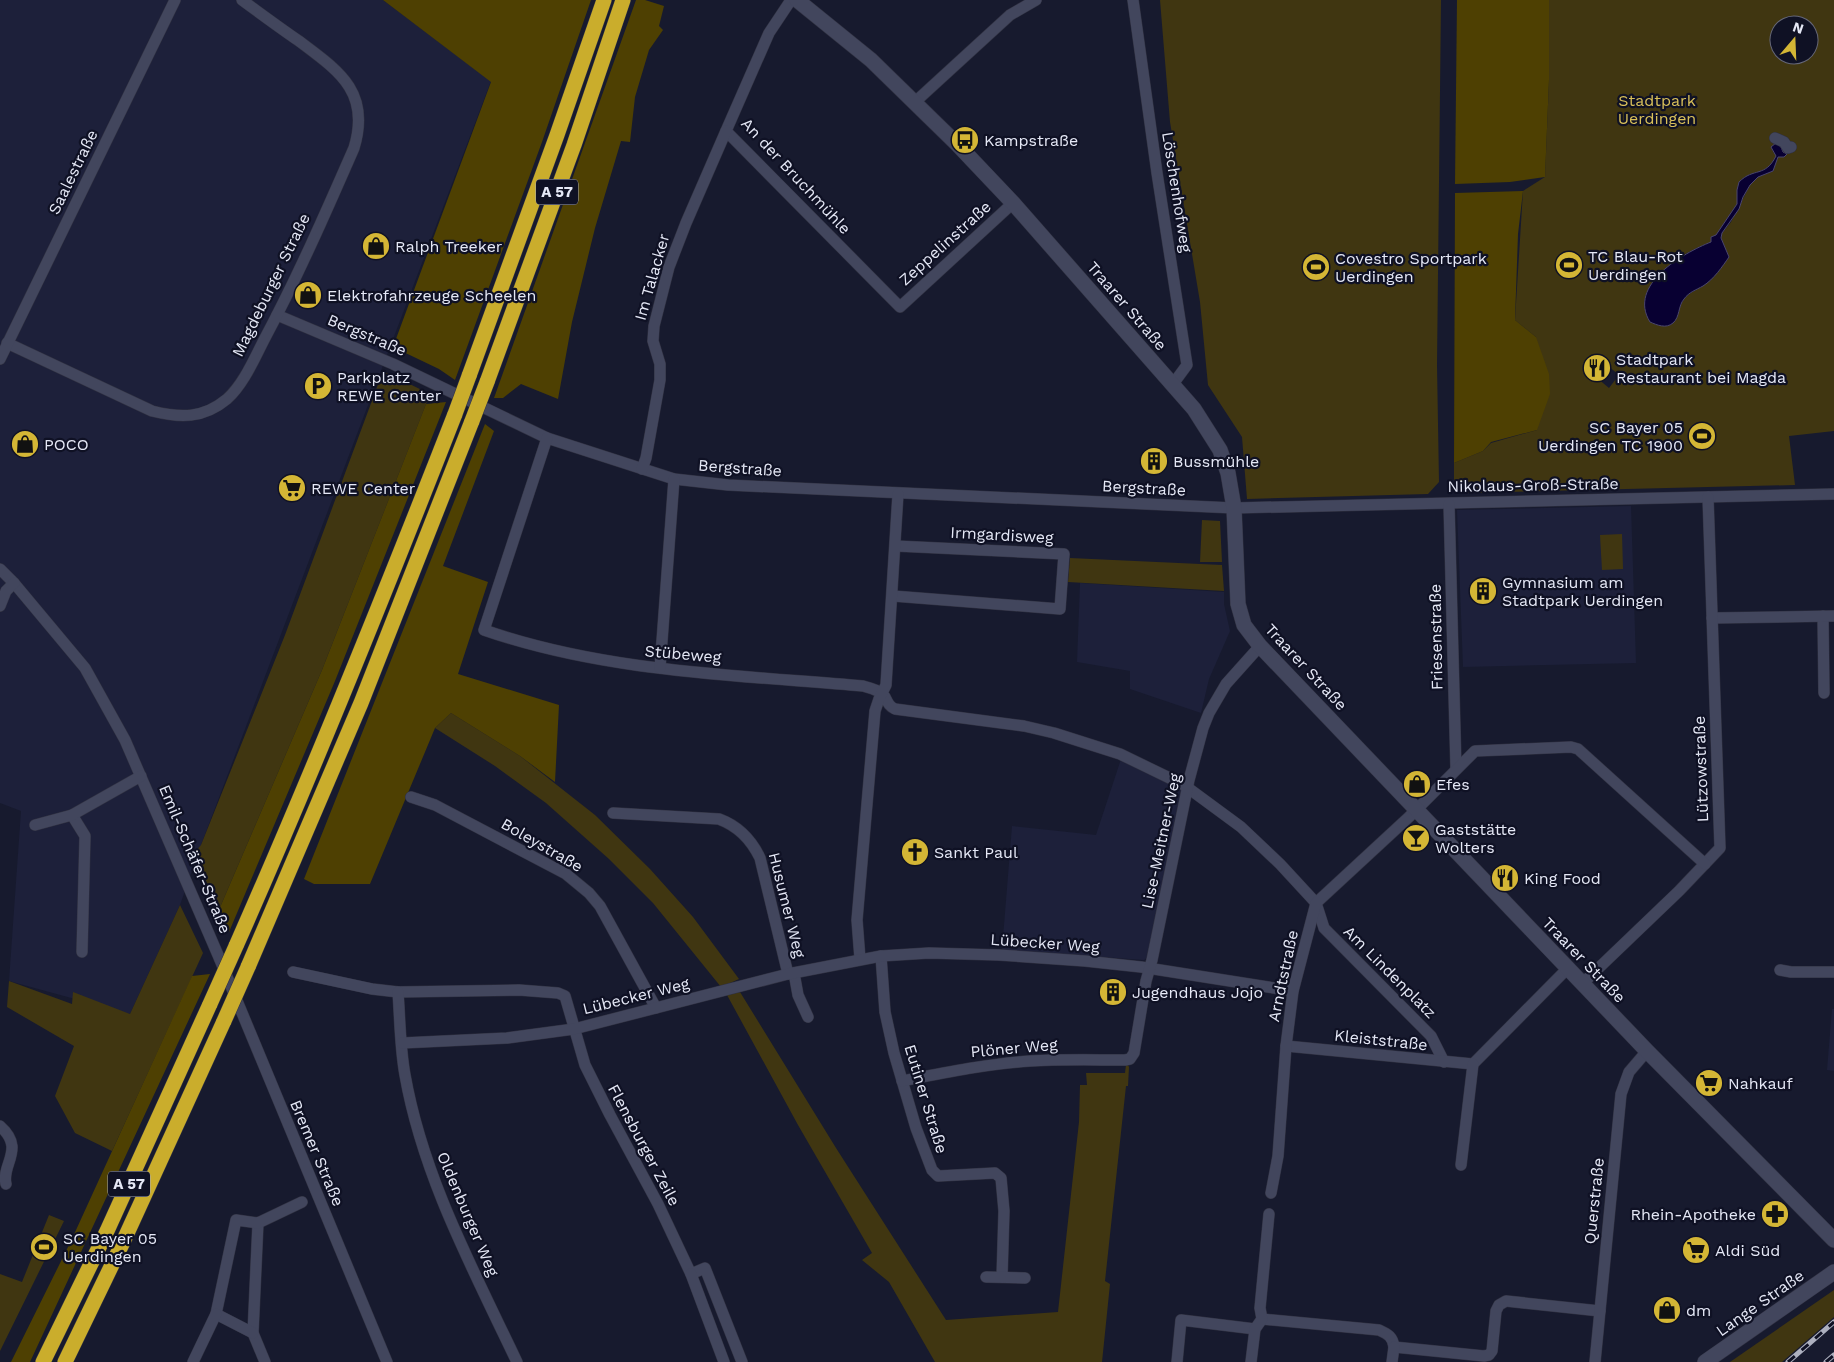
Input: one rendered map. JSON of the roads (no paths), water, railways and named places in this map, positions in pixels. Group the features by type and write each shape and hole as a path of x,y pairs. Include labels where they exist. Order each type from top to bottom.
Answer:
{"highway":[{"name":"A 57","path":"43,1362 107,1231 210,1004 289,826 344,694 455,414 604,0"},
{"name":"A 57","path":"65,1362 124,1240 224,1021 378,663 487,382 571,154 623,0"}],"street":[{"name":"Saalestraße","path":"0,359 175,0"},
{"name":"Magdeburger Straße","path":"7,343 152,411 171,415 190,416 209,410 228,398 241,380 277,314 316,234 354,148 359,120 357,104 352,91 337,70 242,0"},
{"name":"An der Bruchmühle","path":"791,0 769,33 726,130 900,307"},
{"name":"Traarer Straße","path":"797,0 872,60 915,102 1013,203 1194,409 1220,450 1228,473 1234,508 1238,604 1244,625 1260,646 1647,1051 1834,1240"},
{"path":"915,102 1010,15 1036,0"},
{"name":"Löschenhofweg","path":"1133,0 1157,173 1187,365 1173,384"},
{"name":"Im Talacker","path":"642,470 660,380 660,364 653,341 654,326 669,267 726,130"},
{"path":"1775,138 1784,142 1788,148 1791,147"},
{"name":"Zeppelinstraße","path":"900,307 1013,203"},
{"name":"Bergstraße","path":"277,314 393,364 547,438 674,479 728,485 898,494 1234,508"},
{"name":"Stübeweg","path":"547,438 484,630 554,652 603,661 660,668 863,686 882,694"},
{"path":"660,668 674,479"},
{"path":"860,960 857,920 875,711 886,684 898,494"},
{"name":"Nikolaus-Groß-Straße","path":"1234,508 1834,494"},
{"name":"Lützowstraße","path":"1582,983 1679,891 1720,848 1708,497"},
{"name":"Friesenstraße","path":"1449,504 1456,769"},
{"name":"Irmgardisweg","path":"893,596 1060,609 1064,554 896,546"},
{"name":"Emil-Schäfer-Straße","path":"0,568 85,668 125,740 142,776 218,955"},
{"path":"0,606 6,591 14,583"},
{"path":"1712,618 1828,616 1824,693"},
{"name":"Lise-Meitner-Weg","path":"1130,1058 1134,1053 1146,981 1196,754 1209,713 1226,684 1260,646"},
{"path":"882,694 890,706 895,709 1024,726 1059,734 1120,754 1154,769 1188,788 1241,827 1280,864 1316,903 1475,752 1571,746 1578,748 1705,864"},
{"name":"Emil-Schäfer-Straße","path":"35,825 72,815 142,776"},
{"name":"Boleystraße","path":"411,797 435,805 566,874 579,884 600,906 656,1008"},
{"name":"Husumer Weg","path":"613,813 719,820 733,824 754,846 760,858 791,973"},
{"path":"72,815 85,836 82,952"},
{"name":"Arndtstraße","path":"1271,1193 1278,1156 1286,1046 1294,991 1316,903"},
{"name":"Am Lindenplatz","path":"1316,903 1324,928 1431,1036 1444,1062"},
{"name":"Lübecker Weg","path":"402,1043 507,1038 574,1028 791,973 881,956 929,954 999,955 1085,961 1150,968 1294,991"},
{"name":"Bremer Straße","path":"218,955 387,1362"},
{"name":"Eutiner Straße","path":"881,956 885,1012 902,1082 916,1128 932,1170 938,1176 995,1173 1002,1178 1004,1211 1002,1277"},
{"path":"1461,1165 1473,1064 1568,968"},
{"path":"1780,970 1791,972 1834,972"},
{"name":"Lübecker Weg","path":"293,972 372,989 398,992 519,990 558,993 568,999 574,1028"},
{"path":"791,973 808,1017"},
{"path":"398,992 402,1043"},
{"name":"Flensburger Zeile","path":"574,1028 585,1065 658,1204 691,1274 724,1362"},
{"name":"Oldenburger Weg","path":"402,1043 404,1074 425,1154 442,1201 517,1362"},
{"name":"Kleiststraße","path":"1286,1046 1473,1064"},
{"name":"Querstraße","path":"1595,1362 1621,1094 1629,1072 1647,1051"},
{"name":"Plöner Weg","path":"902,1082 962,1069 1009,1063 1051,1060 1125,1060 1130,1058"},
{"path":"0,1126 8,1135 12,1146 12,1156 4,1178 6,1184"},
{"path":"193,1362 216,1314 236,1220 258,1223 302,1202"},
{"path":"1251,1362 1260,1308 1269,1214"},
{"path":"258,1223 253,1332 265,1362"},
{"path":"691,1274 705,1268 742,1362"},
{"name":"Lange Straße","path":"1706,1362 1834,1272"},
{"path":"986,1276 1025,1278"},
{"path":"1394,1347 1489,1355 1492,1351 1496,1311 1499,1305 1506,1301 1600,1312"},
{"path":"216,1314 253,1332"},
{"path":"1177,1362 1181,1320 1379,1330 1388,1334 1394,1340 1392,1362"}],"railway":[{"path":"1788,1362 1834,1322"},
{"path":"1826,1362 1834,1355"}],"place":[{"name":"Kampstraße","path":"965,140"},
{"name":"Ralph Treeker","path":"376,246"},
{"name":"TC Blau-Rot Uerdingen","path":"1569,265"},
{"name":"Covestro Sportpark Uerdingen","path":"1316,267"},
{"name":"Elektrofahrzeuge Scheelen","path":"308,295"},
{"name":"Stadtpark Restaurant bei Magda","path":"1597,368"},
{"name":"Parkplatz REWE Center","path":"318,386"},
{"name":"SC Bayer 05 Uerdingen TC 1900","path":"1702,436"},
{"name":"POCO","path":"25,444"},
{"name":"Bussmühle","path":"1154,461"},
{"name":"REWE Center","path":"292,488"},
{"name":"Gymnasium am Stadtpark Uerdingen","path":"1483,591"},
{"name":"Efes","path":"1417,784"},
{"name":"Gaststätte Wolters","path":"1416,838"},
{"name":"Sankt Paul","path":"915,852"},
{"name":"King Food","path":"1505,878"},
{"name":"Jugendhaus Jojo","path":"1113,992"},
{"name":"Nahkauf","path":"1709,1083"},
{"name":"Rhein-Apotheke","path":"1775,1214"},
{"name":"SC Bayer 05 Uerdingen","path":"44,1247"},
{"name":"Aldi Süd","path":"1696,1250"},
{"name":"dm","path":"1667,1310"}],"park label":[{"name":"Stadtpark Uerdingen","path":"1657,109"}]}
